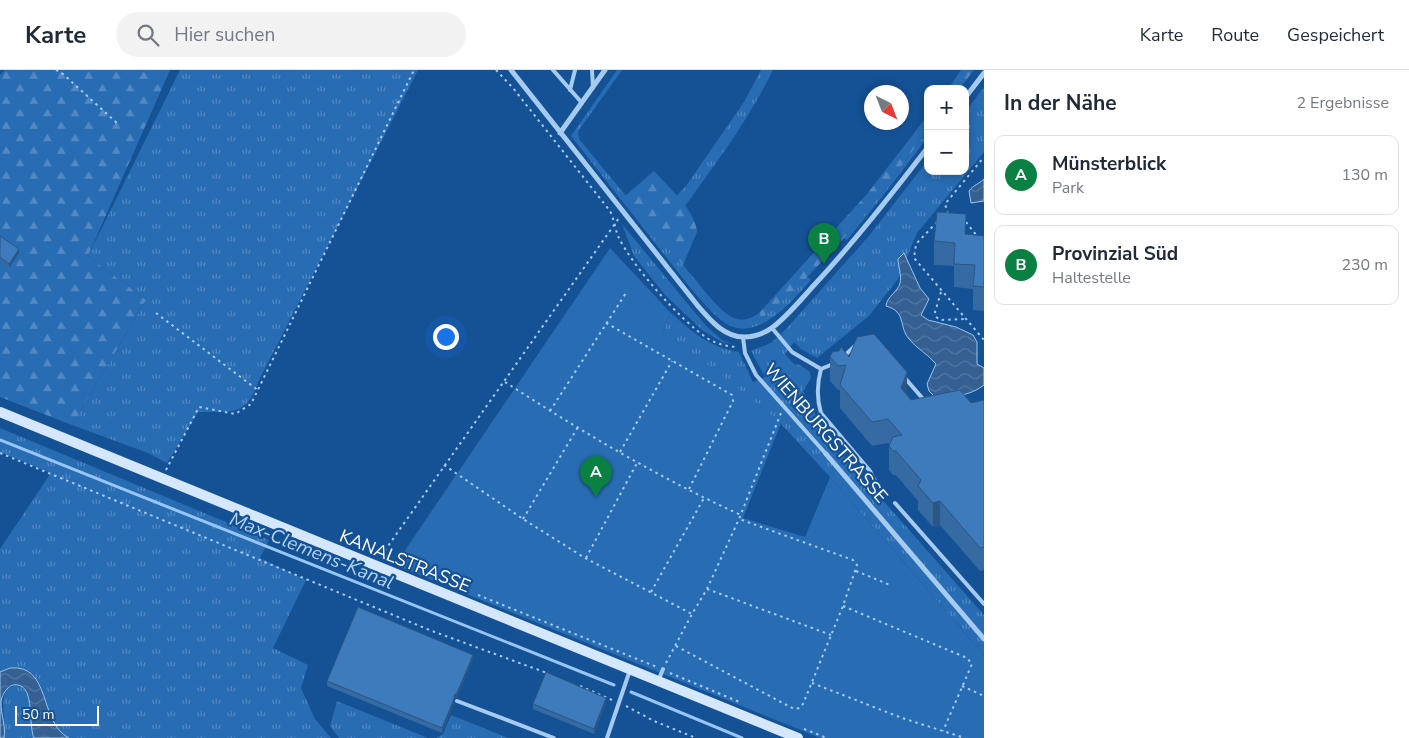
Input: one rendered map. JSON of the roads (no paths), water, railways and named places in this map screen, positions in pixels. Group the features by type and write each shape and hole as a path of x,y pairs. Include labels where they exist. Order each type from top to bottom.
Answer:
{"main road":[{"name":"KANALSTRASSE","path":"0,412 798,738"}],"street":[{"path":"511,70 706,315 723,331 743,337 758,334 772,328 786,315 883,206 924,152"},
{"path":"560,133 605,70"},
{"path":"969,93 984,73"},
{"name":"WIENBURGSTRASSE","path":"826,454 984,639"}],"lane":[{"path":"553,70 582,103"},
{"path":"570,90 574,70"},
{"path":"592,70 593,88"},
{"path":"772,328 792,352 821,369"},
{"name":"WIENBURGSTRASSE","path":"743,337 745,353 756,374 826,454"},
{"path":"821,369 835,363 863,341"},
{"path":"821,369 817,385 818,404 821,413 870,471 875,481"},
{"path":"901,374 925,402"},
{"path":"895,503 984,604"},
{"path":"658,681 663,669"},
{"path":"607,738 630,670"},
{"path":"458,701 554,738"}],"water":[{"path":"984,179 984,201 971,203 969,191"},
{"path":"904,253 920,288 929,299 921,315 928,320 956,327 973,335 977,342 977,364 984,368 984,385 978,389 961,395 935,397 929,391 927,384 936,364 909,339 897,312 886,306 888,299 900,283 898,259"},
{"path":"10,668 23,669 33,675 39,684 53,720 59,730 69,738 34,738 27,693 23,688 16,685 8,688 2,697 4,738 0,738 0,672"}],"waterway":[{"name":"Max-Clemens-Kanal","path":"0,440 614,685"},
{"name":"Max-Clemens-Kanal","path":"631,692 742,738"}],"place":[{"name":"Provinzial Süd","path":"824,264"},
{"name":"Münsterblick","path":"596,497"}]}
